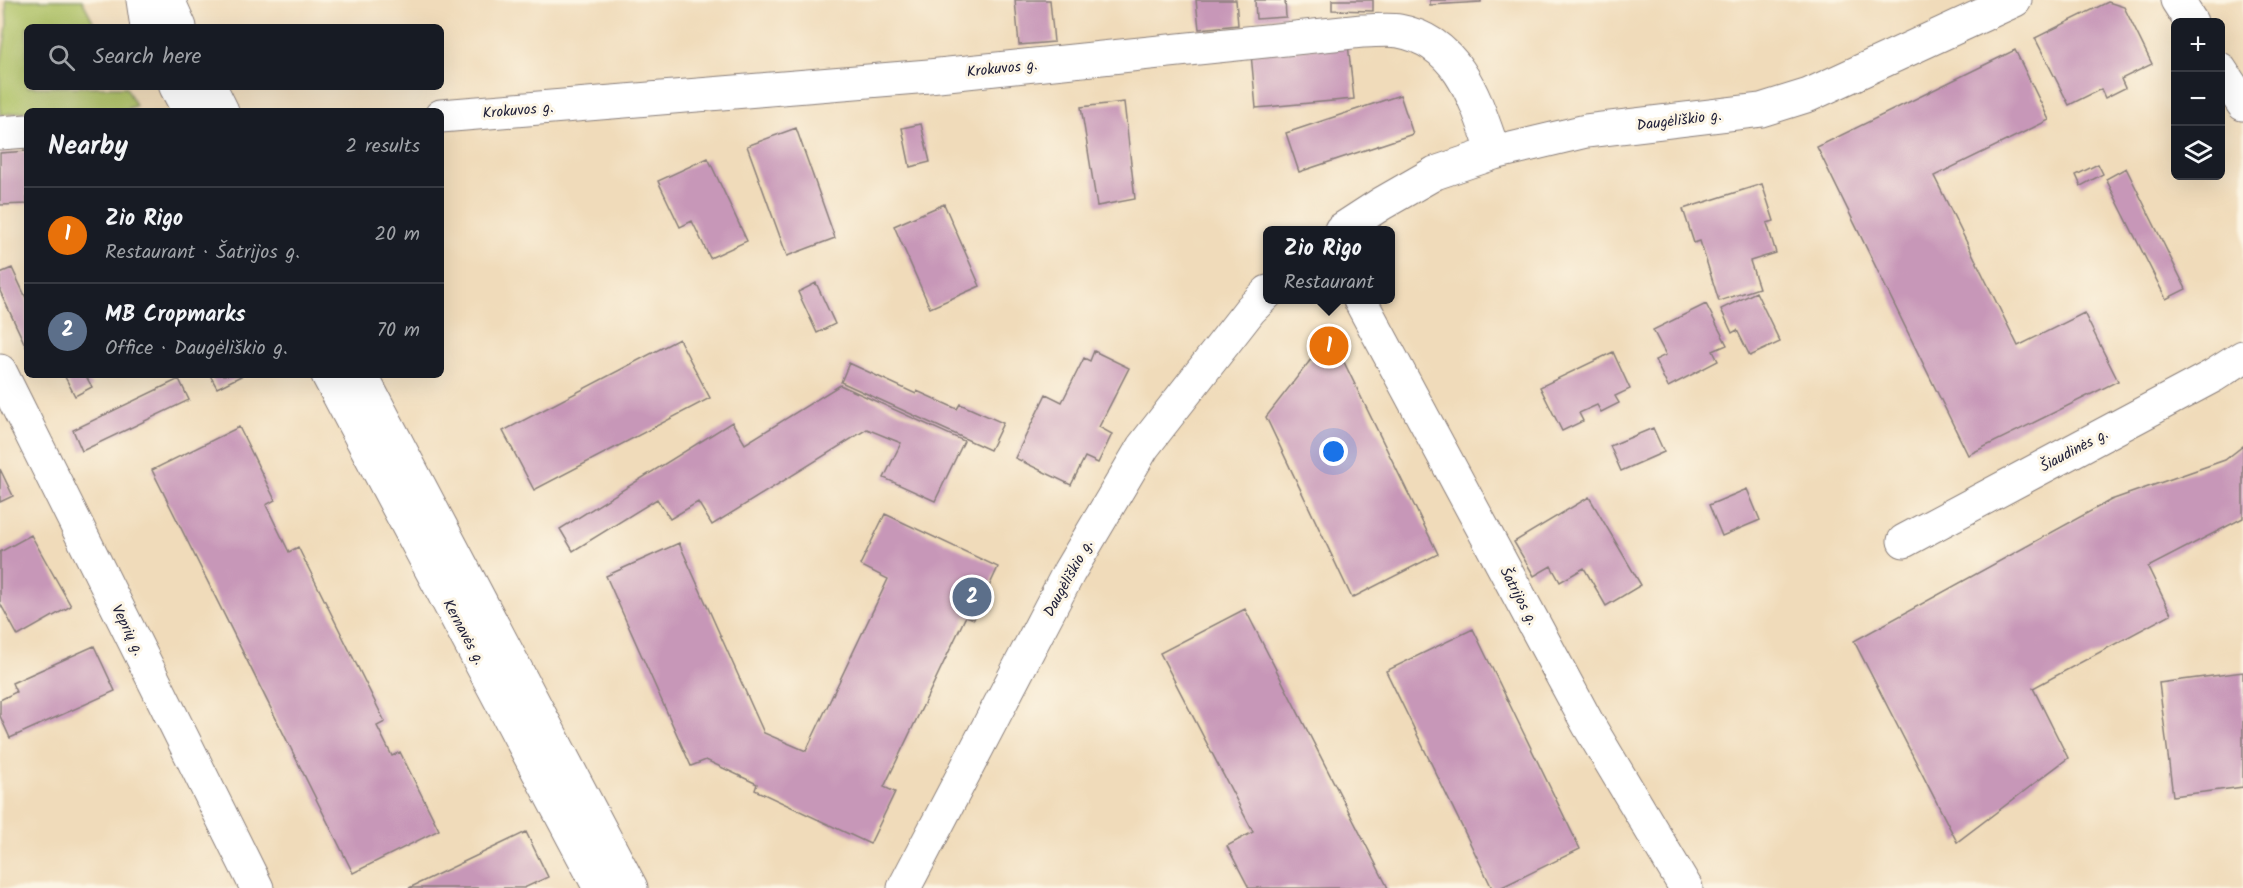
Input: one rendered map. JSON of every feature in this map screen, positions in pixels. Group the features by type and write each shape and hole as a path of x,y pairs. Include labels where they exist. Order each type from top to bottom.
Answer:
{"street":[{"path":"143,0 147,24"},
{"path":"168,0 179,24"},
{"name":"Daugėliškio g.","path":"1349,226 1435,174 1494,153 1586,131 1761,110 1809,95 2015,0"},
{"path":"2177,0 2188,18"},
{"name":"Krokuvos g.","path":"444,116 918,77 1362,31 1399,30 1431,42 1458,68 1473,93 1494,153"},
{"path":"2222,72 2243,104"},
{"path":"178,90 187,108"},
{"path":"212,90 220,108"},
{"path":"0,133 24,131"},
{"name":"Daugėliškio g.","path":"904,888 1069,572 1143,447 1250,310 1263,297"},
{"name":"Šatrijos g.","path":"1362,304 1588,724 1686,888"},
{"name":"Šiaudinės g.","path":"1904,541 2213,376 2243,357"},
{"name":"Veprių g.","path":"0,371 257,888"},
{"name":"Kernavės g.","path":"330,378 600,888"},
{"name":"Kernavės g.","path":"362,378 631,888"}],"green space":[{"path":"6,0 82,0 94,24 24,24 24,90 128,90 136,106 129,108 24,108 24,111 0,115 0,70 7,26"}],"building":[{"path":"1015,0 1050,0 1054,42 1019,45"},
{"path":"1196,0 1236,0 1238,25 1199,29"},
{"path":"1255,0 1285,0 1286,17 1256,19"},
{"path":"1332,0 1373,0 1373,11 1332,10"},
{"path":"1430,0 1481,0 1481,2 1430,5"},
{"path":"2108,2 2124,7 2152,64 2121,79 2125,88 2105,98 2101,89 2069,105 2035,38"},
{"path":"1348,44 1354,99 1256,108 1251,54"},
{"path":"2015,50 2049,120 1934,176 2018,346 2084,313 2118,381 1968,455 1817,147"},
{"path":"1400,95 1413,134 1299,172 1286,133"},
{"path":"1124,102 1135,199 1097,206 1081,107"},
{"path":"921,124 930,162 910,167 902,128"},
{"path":"796,128 835,238 787,256 747,146"},
{"path":"24,151 24,204 0,205 0,153"},
{"path":"708,158 747,241 710,258 692,221 680,227 658,181"},
{"path":"2098,164 2103,174 2081,186 2076,175"},
{"path":"2126,168 2186,289 2166,299 2106,179"},
{"path":"1762,184 1774,221 1767,223 1776,253 1750,261 1759,288 1719,301 1700,241 1694,243 1683,209"},
{"path":"944,204 980,286 930,308 894,226"},
{"path":"12,268 24,294 24,343 0,291 0,273"},
{"path":"816,283 835,324 817,333 798,292"},
{"path":"1756,292 1780,342 1750,356 1737,330 1732,333 1721,309"},
{"path":"1706,304 1727,345 1713,351 1718,361 1668,387 1655,360 1666,355 1653,330"},
{"path":"679,339 710,398 534,490 503,431"},
{"path":"1326,340 1338,350 1438,554 1352,598 1266,417"},
{"path":"1094,351 1129,368 1099,427 1112,434 1098,463 1085,457 1071,485 1015,458 1046,394 1062,402 1084,358 1090,361"},
{"path":"1613,352 1630,389 1615,396 1619,403 1601,412 1597,405 1579,413 1583,421 1562,431 1540,387"},
{"path":"849,363 916,394 917,391 957,409 960,404 1003,423 990,450 841,382"},
{"path":"66,378 87,378 92,387 75,396"},
{"path":"212,378 237,378 217,388"},
{"path":"179,379 189,400 82,451 73,430"},
{"path":"840,385 964,441 935,501 884,478 901,443 867,429 712,525 698,502 670,519 657,499 573,551 560,529 732,422 745,444"},
{"path":"239,427 275,500 266,505 289,552 298,547 385,722 377,726 392,756 400,752 439,830 353,873 152,470"},
{"path":"1653,428 1664,452 1621,471 1610,446"},
{"path":"2243,446 2243,518 2148,567 2171,614 2033,688 2068,758 1957,842 1854,641 2111,500 2225,460"},
{"path":"0,469 13,496 0,502"},
{"path":"1747,489 1760,520 1722,536 1709,505"},
{"path":"1589,497 1641,585 1606,606 1584,568 1560,582 1551,566 1534,576 1514,542"},
{"path":"885,514 998,567 974,619 966,616 884,787 895,792 870,844 755,790 757,784 706,760 691,766 606,576 679,543 764,733 806,751 888,579 860,565"},
{"path":"31,535 71,606 18,636 0,603 0,552"},
{"path":"1245,609 1388,888 1249,888 1227,846 1253,832 1160,653"},
{"path":"1473,629 1580,849 1500,888 1492,888 1386,671"},
{"path":"94,646 115,691 10,738 0,716 0,700 16,692 12,683"},
{"path":"2243,672 2243,787 2173,796 2159,683"},
{"path":"526,832 548,877 524,888 409,888"}],"place":[{"name":"Zio Rigo","path":"1329,346"},
{"name":"MB Cropmarks","path":"972,597"}]}
